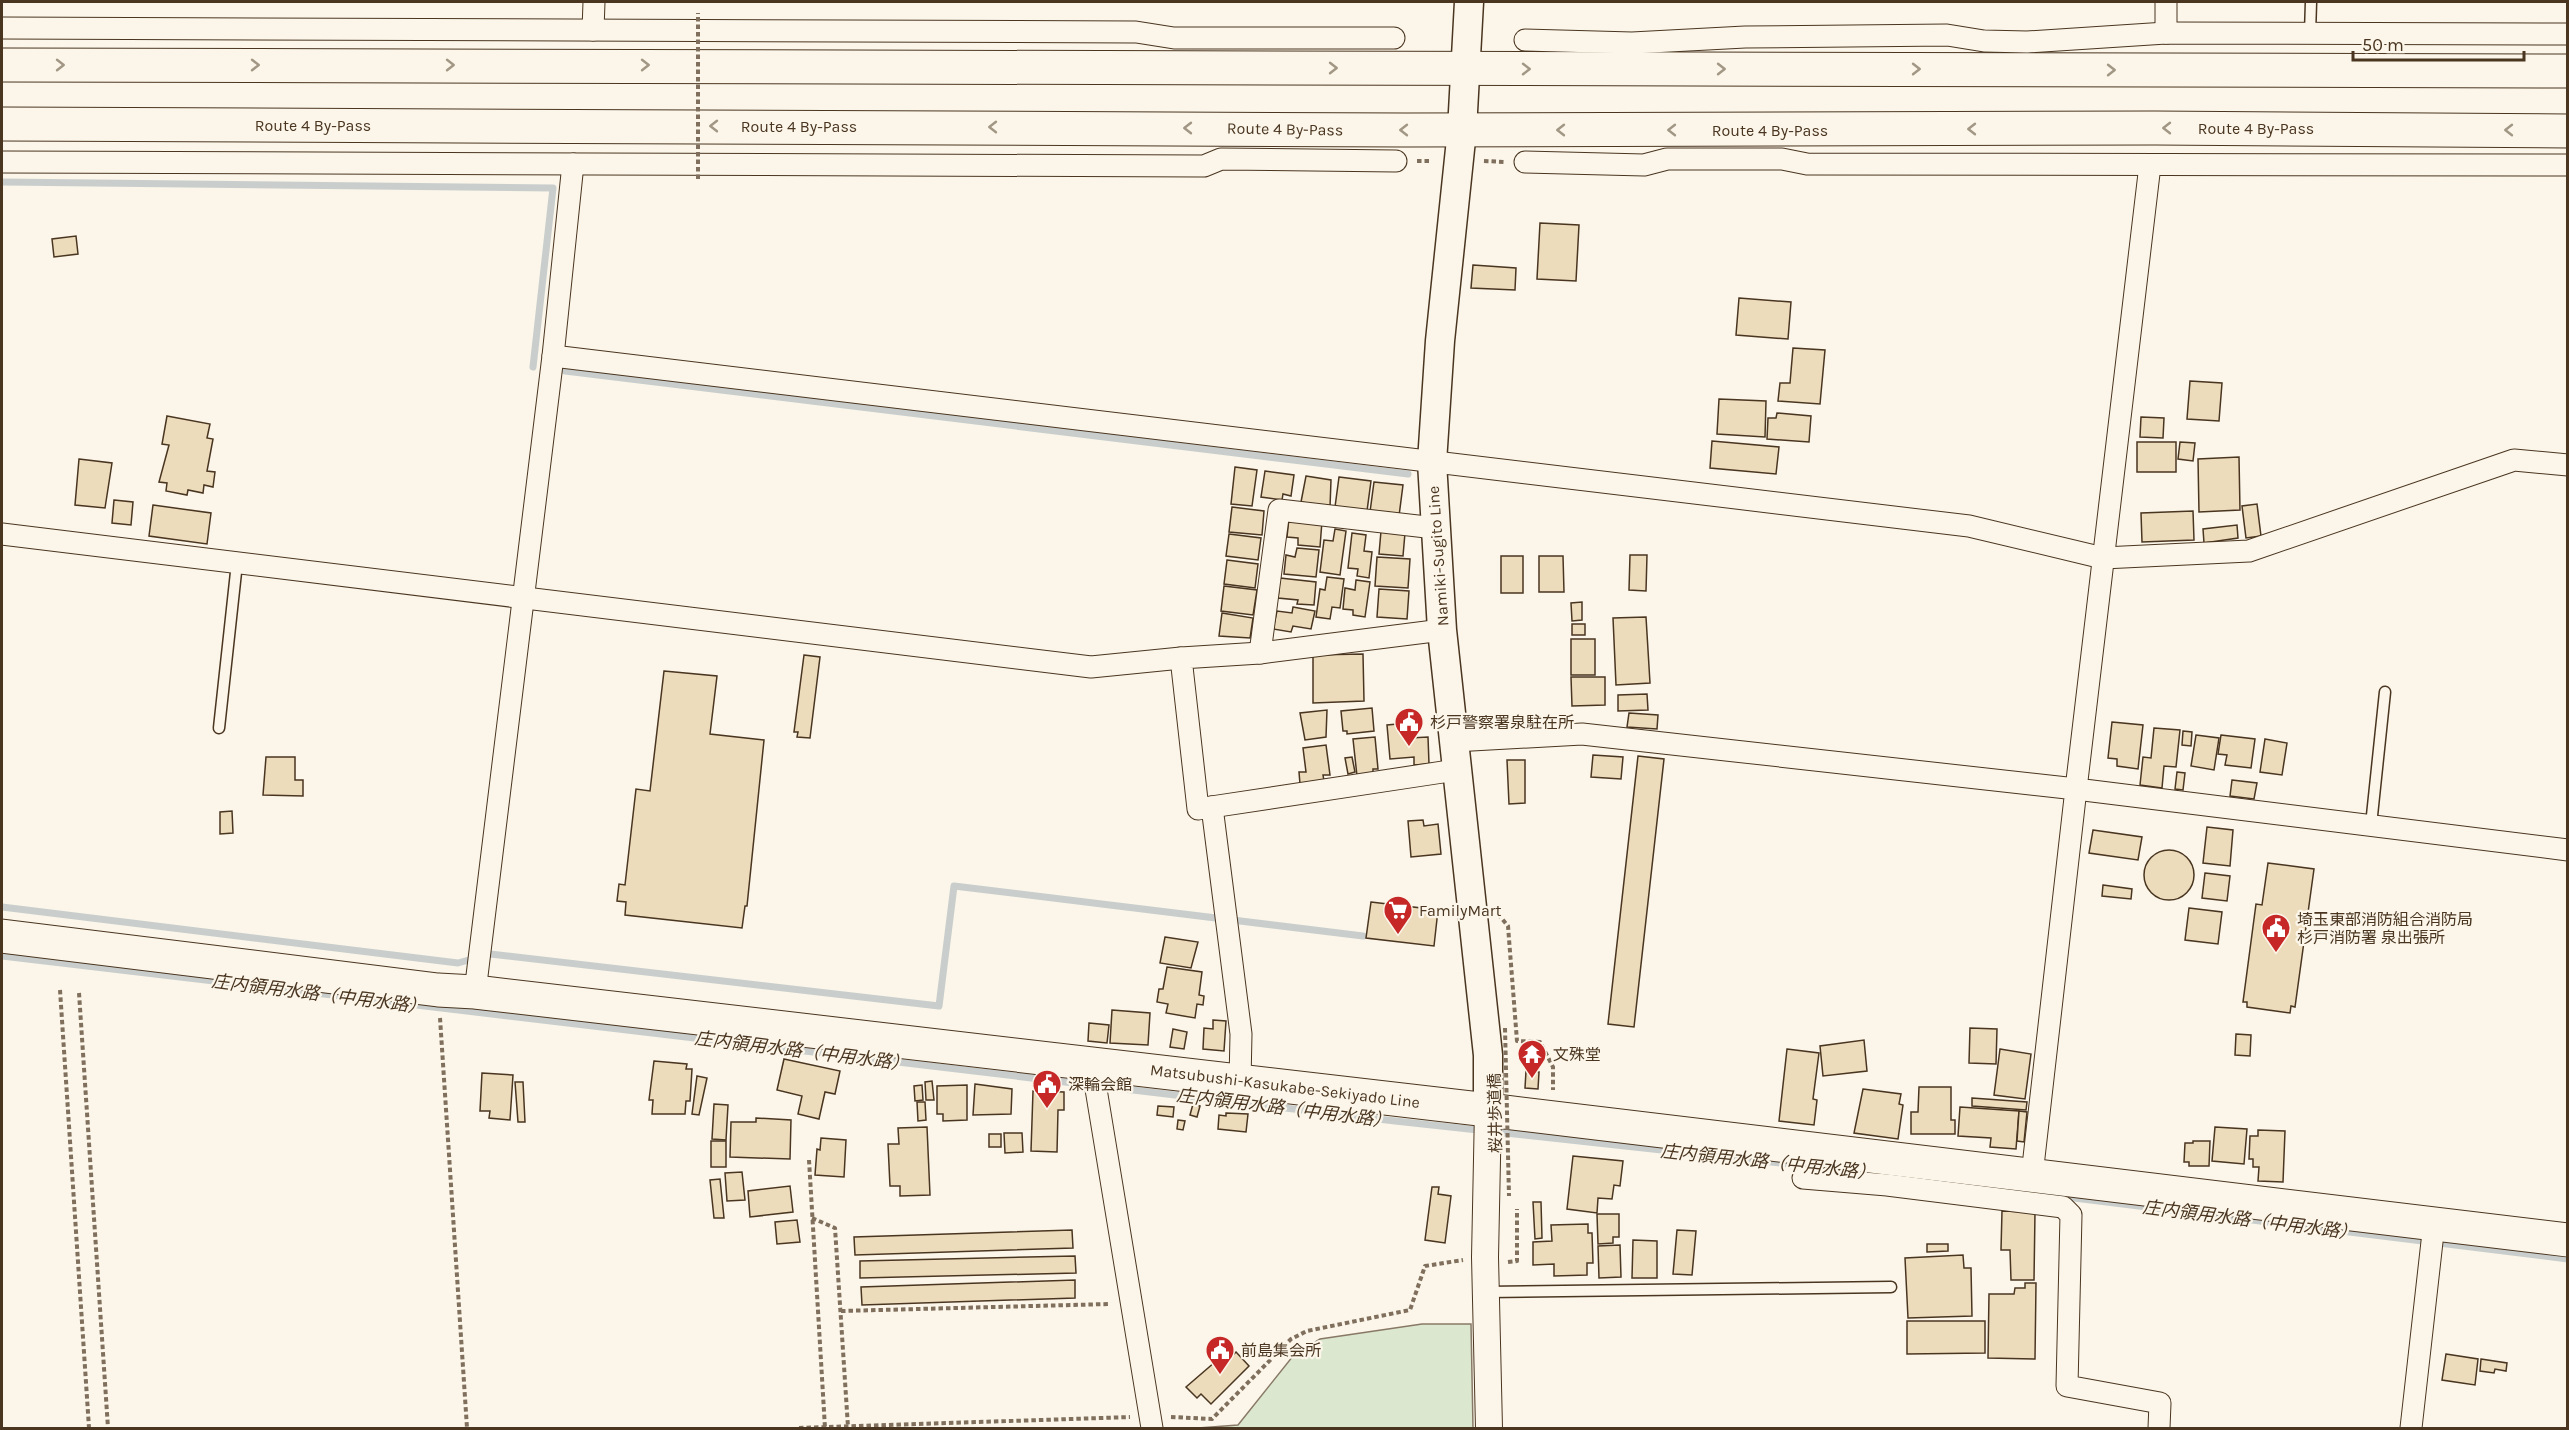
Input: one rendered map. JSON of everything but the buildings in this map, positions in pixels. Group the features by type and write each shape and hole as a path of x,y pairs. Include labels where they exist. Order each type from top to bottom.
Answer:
{"main road":[{"name":"Namiki-Sugito Line","path":"1469,2 1467,69 1440,341 1432,462 1442,630 1488,1055 1488,1110"},
{"path":"2,65 555,65 1209,53 1467,69 2031,56 2568,71"},
{"name":"Route 4 By-Pass","path":"2,124 1278,143 1462,130 2568,131"},
{"name":"Matsubushi-Kasukabe-Sekiyado Line","path":"2,936 438,990 475,992 1488,1110 1994,1184 2032,1175 2568,1240"}],"street":[{"path":"593,30 594,2"},
{"path":"2166,2 2166,33"},
{"path":"2,28 1136,32 1174,38 1209,53 1394,38"},
{"path":"554,30 555,65"},
{"path":"1525,40 1632,43 1745,36 1947,35 1984,41 2031,56 2166,33 2568,34"},
{"path":"2277,129 2280,165"},
{"path":"2,162 1204,166 1278,143 1336,162 1396,161"},
{"path":"1525,162 1644,165 1667,159 1782,159 1807,164 2568,165"},
{"path":"475,992 553,356 573,164"},
{"path":"2032,1175 2150,165"},
{"path":"553,356 1969,526 2103,558 2249,551 2514,460 2568,465"},
{"path":"1260,653 1279,510 1435,528"},
{"path":"2,534 1091,667 1260,653 1442,630"},
{"path":"1181,658 1198,809 1456,770"},
{"path":"1454,741 1582,734 2076,789 2568,850"},
{"path":"1212,807 1241,1034 1240,1081"},
{"path":"1100,1065 1096,1089 1152,1428"},
{"path":"1488,1110 1486,1292 1489,1428"},
{"path":"1803,1178 1994,1184 2063,1207 2071,1215 2067,1386 2160,1402 2159,1428"},
{"path":"2411,1428 2434,1224"}],"lane":[{"path":"2310,34 2311,2"},
{"path":"219,728 237,563"},
{"path":"2371,825 2385,692"},
{"path":"1486,1292 1891,1287"}],"path":[{"path":"698,14 698,179"},
{"path":"1469,886 1508,926 1517,1041 1540,1042 1553,1067 1553,1095"},
{"path":"1503,930 1508,926"},
{"path":"60,990 89,1428"},
{"path":"438,990 467,1428"},
{"path":"79,993 108,1428"},
{"name":"桜井歩道橋","path":"1505,1028 1509,1207"},
{"path":"809,1160 828,1428"},
{"path":"1507,1251 1507,1262 1517,1261 1517,1209"},
{"path":"812,1218 835,1228 848,1428"},
{"path":"841,1311 1132,1304"}],"green space":[{"path":"1422,1324 1471,1324 1473,1428 1198,1428 1238,1425 1293,1356 1320,1339"}],"waterway":[{"path":"2,182 553,188 533,367"},
{"path":"565,371 1408,474"},
{"path":"2,907 458,963 490,954 939,1006 954,886 1363,936"},
{"name":"庄内領用水路（中用水路）","path":"2,956 1395,1121 1880,1174"},
{"name":"庄内領用水路（中用水路）","path":"2058,1196 2568,1259"}],"place":[{"name":"杉戸警察署泉駐在所","path":"1409,748"},
{"name":"FamilyMart","path":"1398,936"},
{"name":"埼玉東部消防組合消防局 杉戸消防署 泉出張所","path":"2276,954"},
{"name":"文殊堂","path":"1532,1080"},
{"name":"深輪会館","path":"1047,1110"},
{"name":"前島集会所","path":"1220,1376"}]}
